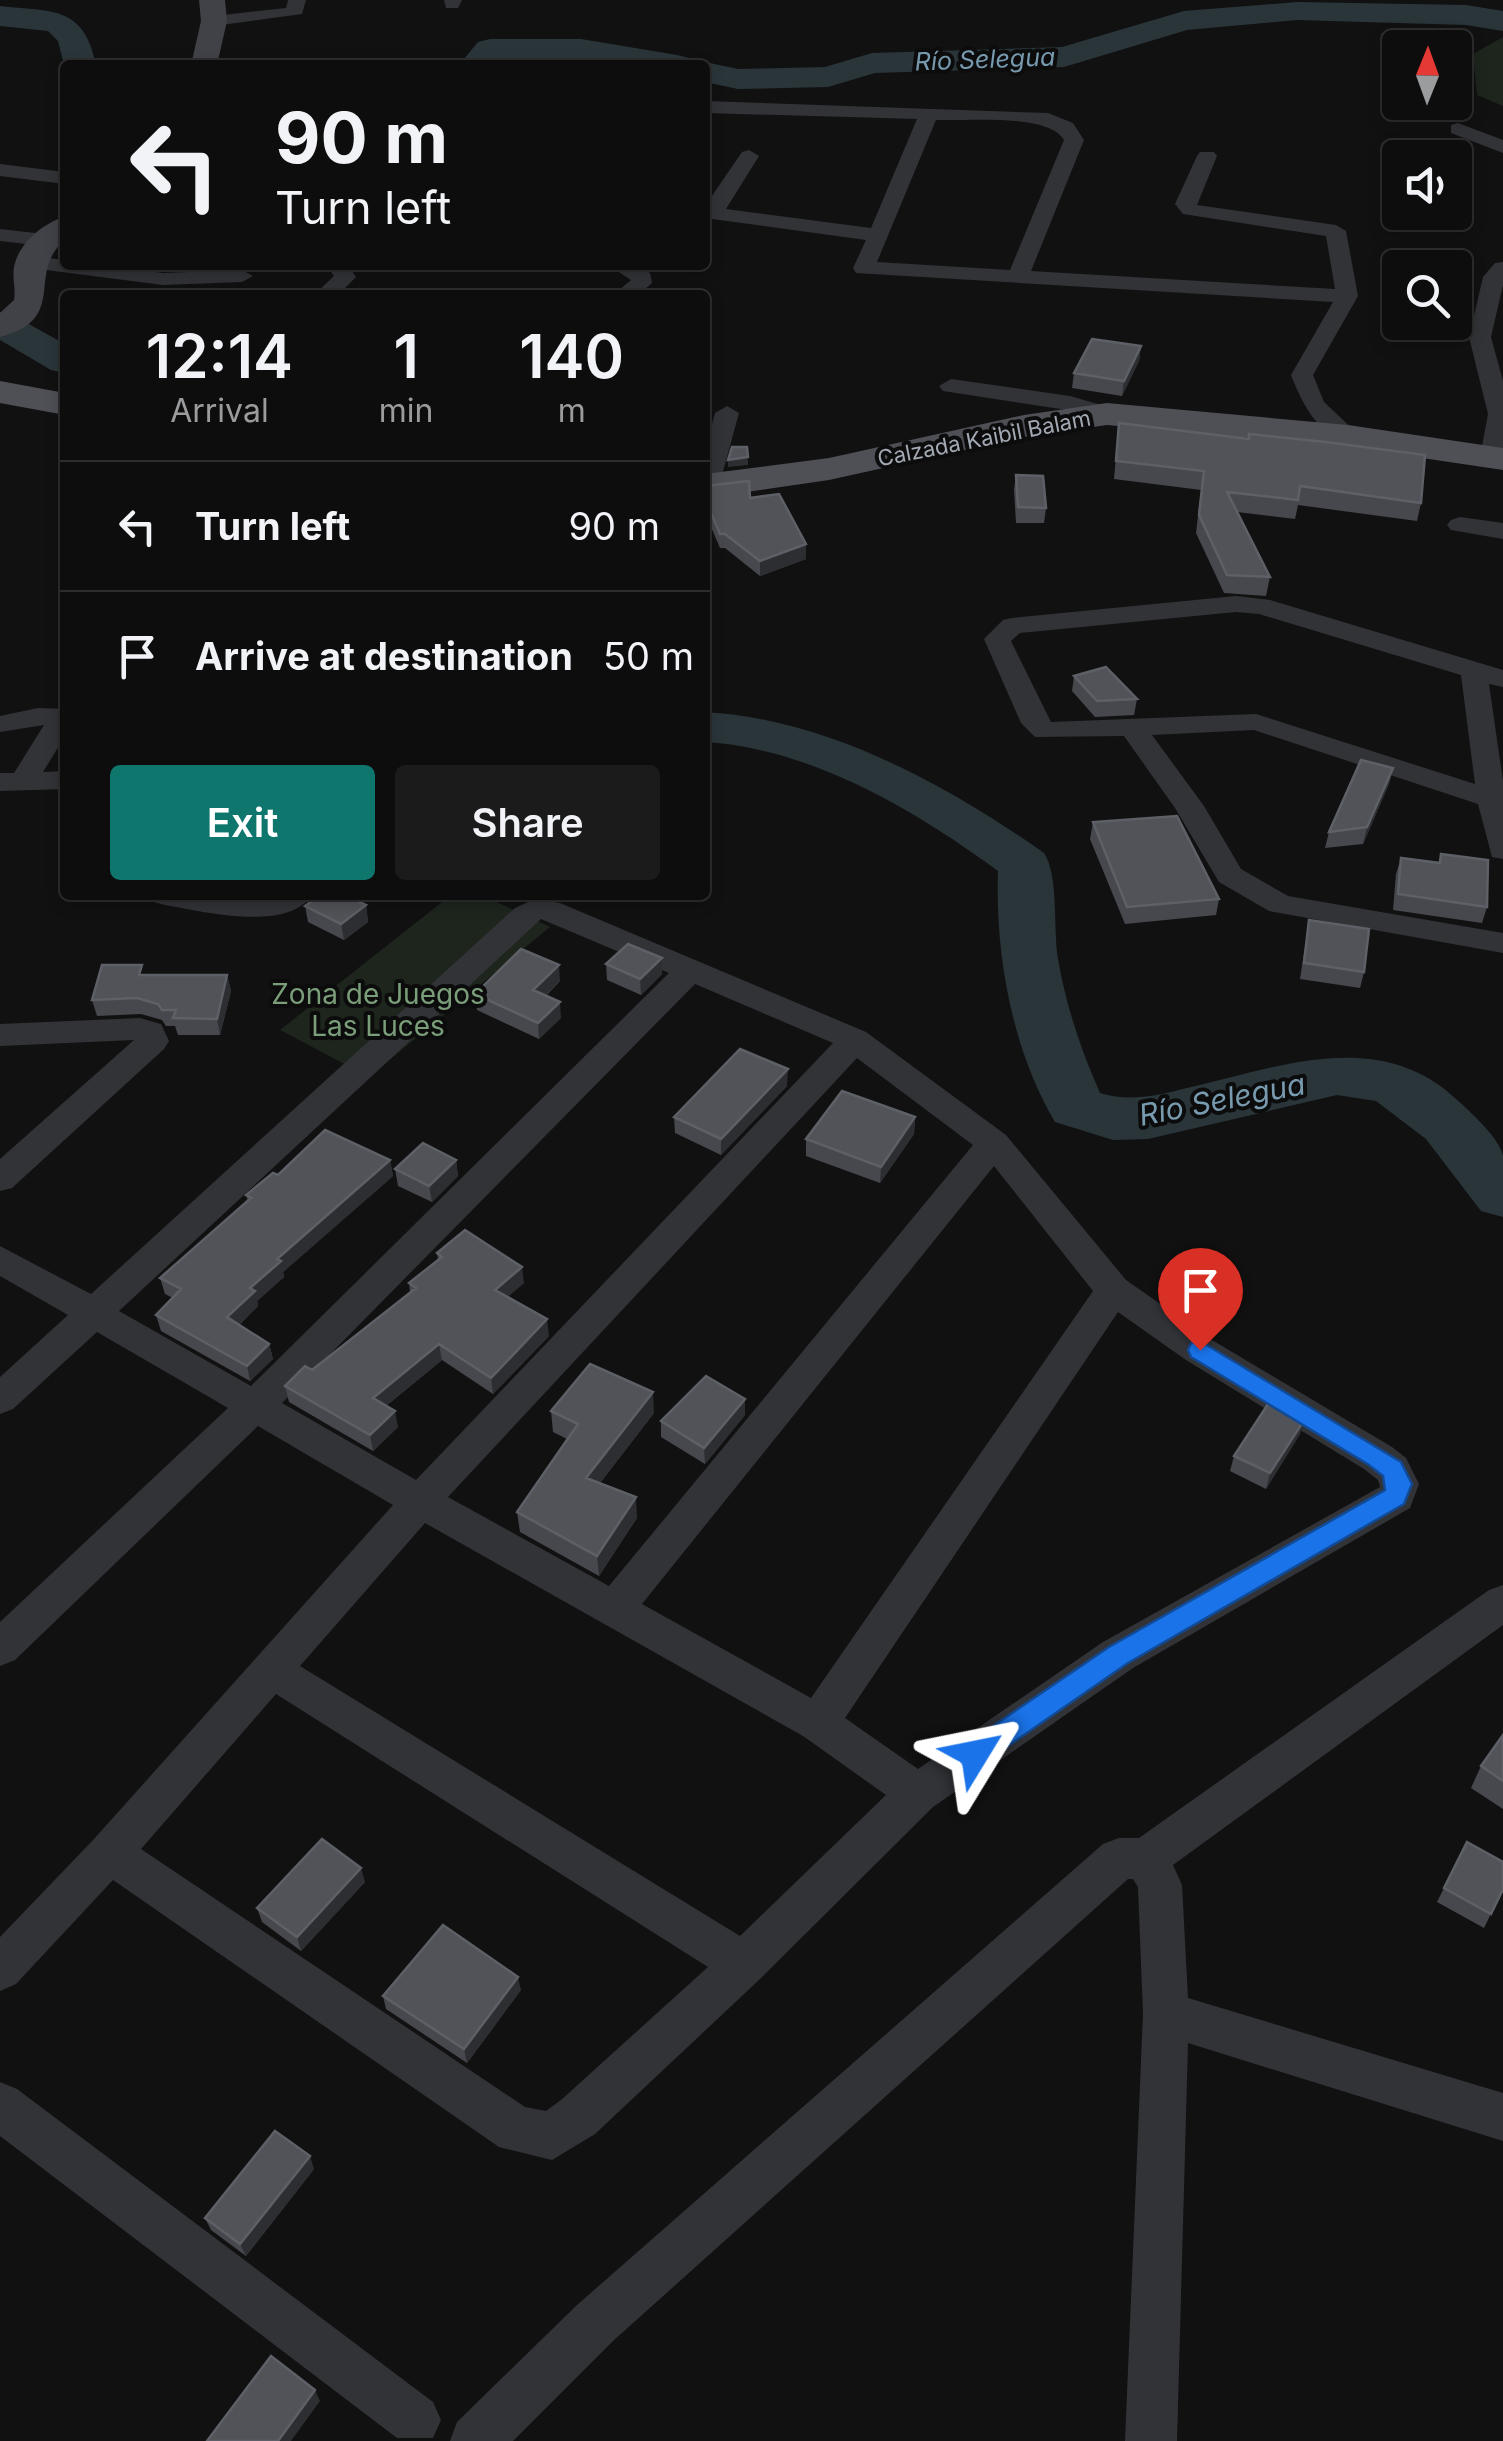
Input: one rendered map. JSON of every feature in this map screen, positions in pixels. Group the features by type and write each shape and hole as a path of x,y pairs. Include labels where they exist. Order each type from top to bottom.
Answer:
{"main road":[{"path":"0,392 60,403"},
{"path":"0,409 60,418"},
{"name":"Calzada Kaibil Balam","path":"710,485 829,469 1024,426 1107,414 1348,436 1498,458"}],"street":[{"path":"205,60 213,10 257,8 290,13 296,10 297,0"},
{"path":"710,107 1042,117 1066,127 1074,140 1018,278"},
{"path":"930,112 864,268 1347,296"},
{"path":"1458,129 1503,147"},
{"path":"710,212 749,156"},
{"path":"1207,156 1185,204 1190,210 1336,232 1347,296 1302,375 1314,404 1348,436"},
{"path":"0,170 60,177"},
{"path":"710,213 878,235"},
{"path":"0,235 47,243 30,301 12,319"},
{"path":"1498,458 1500,414 1480,337 1494,277 1503,268"},
{"path":"134,270 163,279 242,276"},
{"path":"331,290 345,277 340,270"},
{"path":"628,270 642,278 629,290"},
{"path":"951,386 1070,402 1107,414"},
{"path":"710,472 727,413"},
{"path":"1460,525 1503,531"},
{"path":"1491,799 1256,722 1045,731 1034,722 997,638 1012,626 1236,604 1261,606 1503,679"},
{"path":"1474,671 1491,799 1503,850"},
{"path":"0,724 38,716 60,717"},
{"path":"12,781 60,722"},
{"path":"1134,730 1189,806 1230,874 1280,904 1503,942"},
{"path":"12,781 60,780"},
{"path":"200,900 257,908 290,900"},
{"path":"0,1399 535,909 549,910 855,1040 994,1143 1113,1290 1200,1350 1378,1458 1392,1469 1400,1484 1396,1497 1118,1655 918,1793 744,1964 578,2117 552,2136 516,2130 110,1853"},
{"path":"0,1648 257,1404 689,970"},
{"path":"0,1035 140,1029 150,1032 153,1042 0,1178"},
{"path":"0,1969 110,1853 420,1501 855,1040"},
{"path":"614,1609 994,1143"},
{"path":"0,1259 818,1724 918,1793"},
{"path":"818,1724 1113,1290"},
{"path":"476,2441 595,2323 1119,1858 1146,1859 1503,1602"},
{"path":"272,1670 744,1964"},
{"path":"1146,1859 1160,1885 1166,2014 1151,2441"},
{"path":"1166,2014 1503,2116"},
{"path":"0,2106 415,2420"}],"green space":[{"path":"1503,37 1503,106 1477,95 1473,54"},
{"name":"Zona de Juegos Las Luces","path":"445,900 493,900 550,927 369,1077 280,1030"}],"building":[{"path":"1092,339 1141,346 1124,381 1074,373"},
{"path":"1119,423 1425,455 1421,503 1300,486 1298,500 1227,492 1270,577 1227,575 1199,515 1204,471 1116,461"},
{"path":"732,447 747,447 748,457 728,460"},
{"path":"1016,475 1043,476 1046,508 1018,507"},
{"path":"749,481 750,498 779,494 806,544 760,561 720,534 710,511 710,485"},
{"path":"1106,667 1137,699 1097,701 1074,676"},
{"path":"1361,760 1393,768 1367,827 1329,832"},
{"path":"1177,816 1219,899 1127,907 1093,822"},
{"path":"1441,854 1488,860 1487,907 1398,894 1401,858 1440,863"},
{"path":"313,900 356,900 366,905 341,924 305,906"},
{"path":"1309,920 1369,929 1364,972 1304,963"},
{"path":"628,944 662,958 640,979 606,964"},
{"path":"521,949 559,965 533,990 560,1002 538,1023 475,994"},
{"path":"102,965 142,965 139,975 227,975 217,1019 173,1018 176,1010 162,1010 158,1004 137,998 92,1000"},
{"path":"740,1049 788,1069 721,1139 674,1117"},
{"path":"842,1091 915,1117 881,1167 806,1139"},
{"path":"325,1130 390,1160 277,1259 281,1261 250,1288 255,1291 227,1317 269,1344 247,1366 156,1315 181,1289 160,1278 251,1198 246,1195 273,1173 278,1175"},
{"path":"423,1143 456,1160 429,1186 395,1169"},
{"path":"465,1230 522,1267 495,1290 547,1319 491,1378 439,1344 373,1398 395,1411 370,1435 285,1386 305,1366 312,1370 416,1288 409,1283 442,1257 437,1253"},
{"path":"590,1364 653,1392 586,1478 636,1497 597,1556 517,1512 578,1424 551,1411"},
{"path":"706,1376 745,1399 704,1448 661,1421"},
{"path":"1272,1398 1305,1419 1270,1473 1234,1456"},
{"path":"1503,1735 1503,1781 1481,1766"},
{"path":"322,1839 361,1868 297,1937 257,1908"},
{"path":"1467,1842 1503,1862 1503,1889 1491,1914 1444,1888"},
{"path":"443,1925 518,1977 464,2049 383,1996"},
{"path":"275,2131 310,2156 240,2244 205,2218"},
{"path":"271,2356 315,2390 278,2441 207,2441"}],"waterway":[{"name":"Río Selegua","path":"710,73 738,79 828,77 872,63 1064,57 1184,21 1297,11 1466,15 1503,21"},
{"name":"Río Selegua","path":"0,16 57,22 74,38 78,60"},
{"name":"Río Selegua","path":"480,60 490,49 581,49 647,60"},
{"name":"Río Selegua","path":"0,324 60,358"},
{"name":"Río Selegua","path":"710,727 740,729 780,739 871,775 959,821 1025,865 1026,926 1036,989 1053,1050 1076,1107 1113,1119 1148,1118 1337,1075 1388,1082 1409,1092 1447,1124 1503,1195"}],"route":[{"path":"975,1754 1118,1655 1396,1497 1400,1484 1392,1469 1378,1458 1200,1350"}]}
